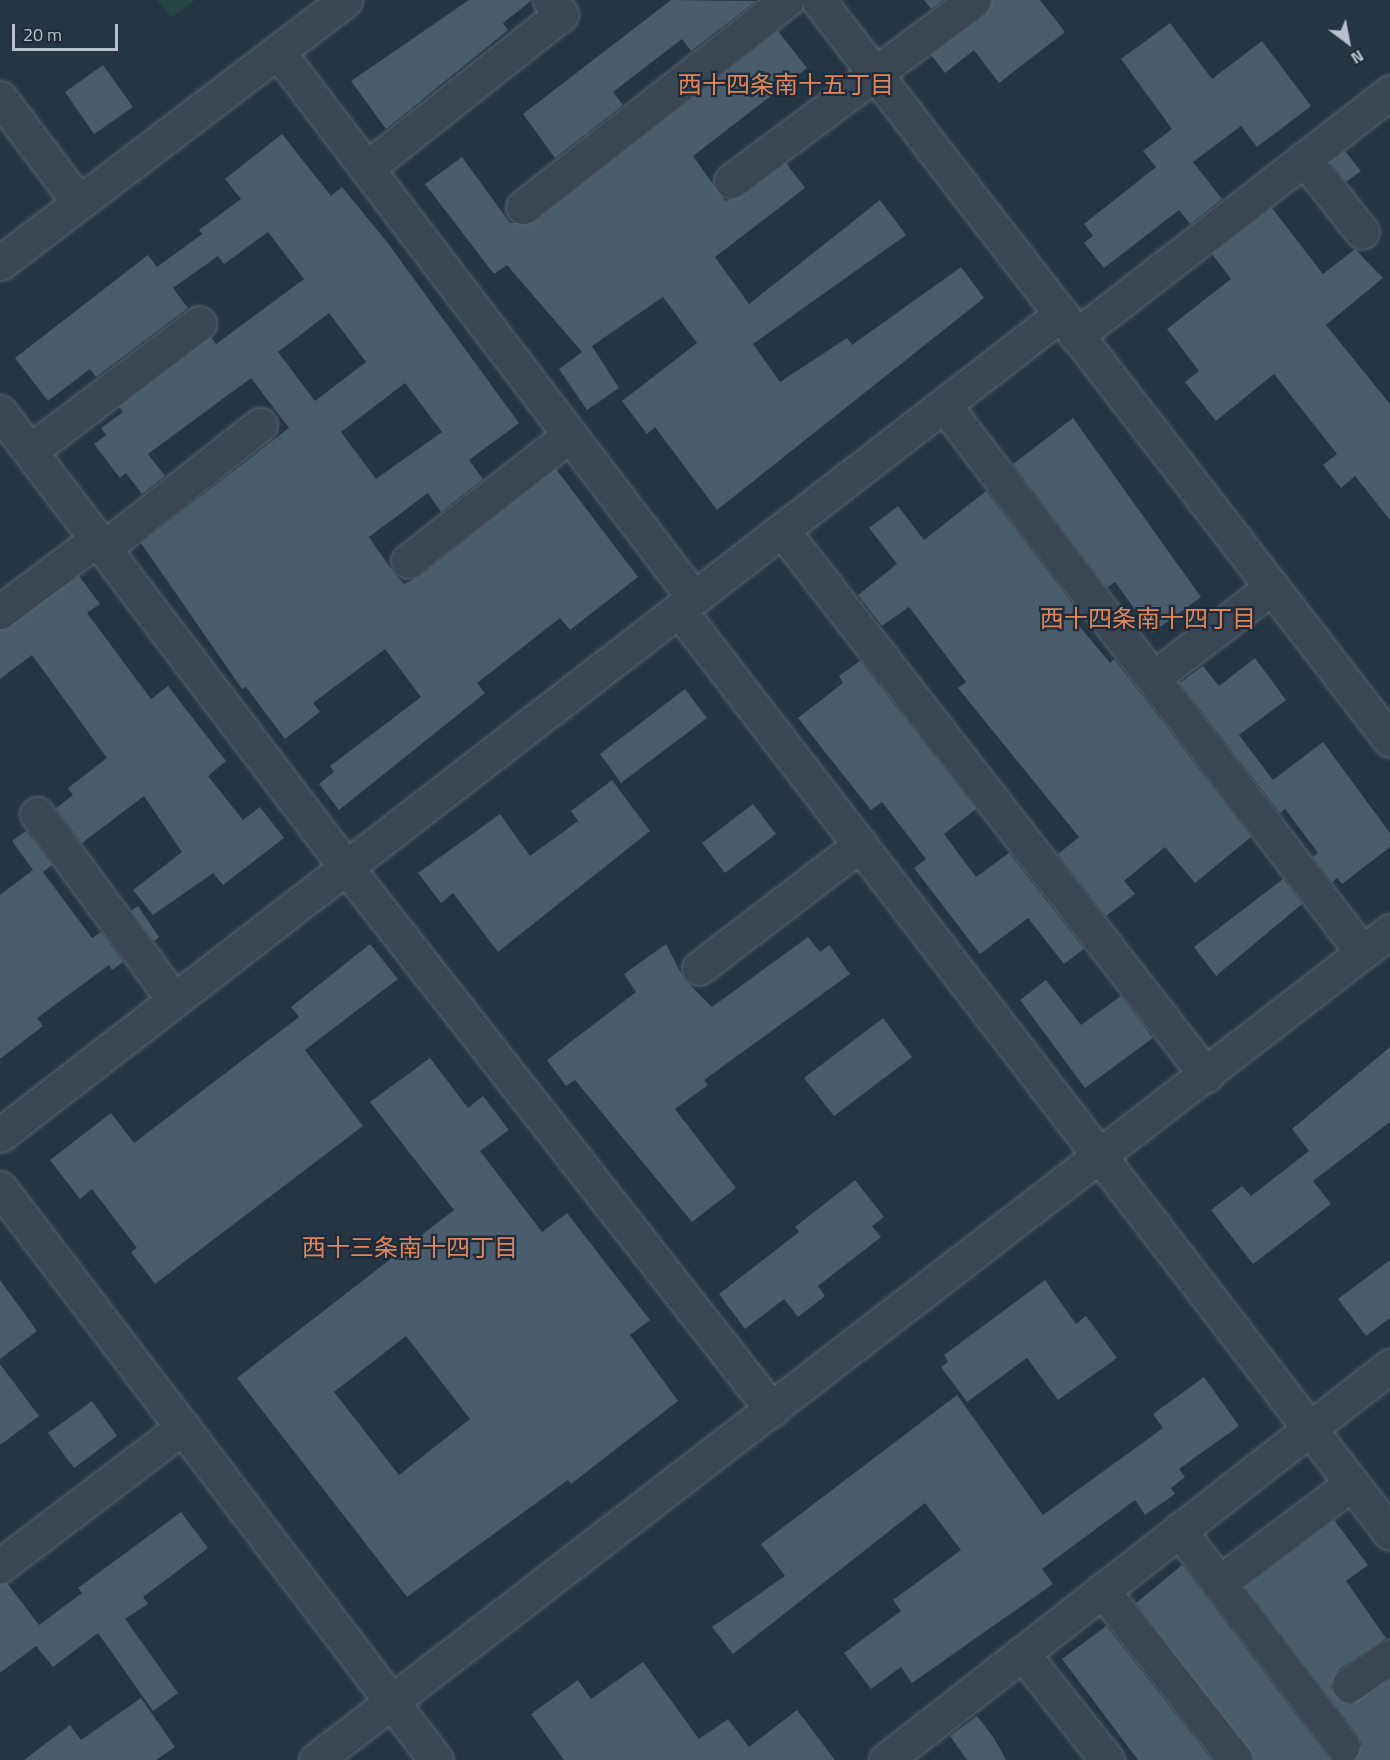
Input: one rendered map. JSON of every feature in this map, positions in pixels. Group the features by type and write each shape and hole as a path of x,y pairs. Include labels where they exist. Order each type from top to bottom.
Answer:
{"street":[{"path":"0,263 345,0"},
{"path":"367,168 561,14 550,0"},
{"path":"523,207 788,0"},
{"path":"818,0 1390,740"},
{"path":"731,181 974,0"},
{"path":"279,52 570,435 687,604 860,845 1390,1533"},
{"path":"0,1135 944,405 1068,325 1304,159 1390,92"},
{"path":"0,98 80,203"},
{"path":"1304,159 1362,232"},
{"path":"30,451 199,323"},
{"path":"944,405 1362,952"},
{"path":"0,412 346,867 772,1410"},
{"path":"0,612 100,544 261,425"},
{"path":"408,561 570,435"},
{"path":"782,530 1206,1075"},
{"path":"1153,678 1272,587"},
{"path":"37,814 174,1000"},
{"path":"699,968 860,845"},
{"path":"316,1760 1390,931"},
{"path":"0,1188 390,1703 436,1760"},
{"path":"886,1760 1390,1366"},
{"path":"0,1566 183,1427"},
{"path":"1219,1583 1352,1483"},
{"path":"1179,1530 1343,1746"},
{"path":"1102,1590 1236,1760"},
{"path":"1022,1653 1107,1760"},
{"path":"1349,1685 1390,1656"}],"green space":[{"path":"157,0 195,0 171,18"}],"building":[{"path":"469,0 532,0 503,23 508,30 386,129 351,81"},
{"path":"671,0 756,1 691,51 682,39 613,92 623,105 555,158 523,114"},
{"path":"924,0 943,0 931,9"},
{"path":"992,0 1040,0 1065,32 999,83 974,50 945,73 931,55 985,15"},
{"path":"1170,23 1212,79 1262,41 1311,106 1257,147 1241,126 1193,162 1222,199 1190,224 1179,210 1104,268 1084,243 1093,236 1084,224 1156,167 1143,151 1172,129 1121,59"},
{"path":"778,31 807,68 693,156 725,201 742,196 786,163 805,188 715,257 749,304 880,200 906,235 753,344 780,382 847,338 852,345 961,267 984,298 717,510 655,427 647,434 622,401 697,343 663,297 592,346 619,388 587,410 559,369 582,352 507,265 494,274 425,184 462,157 510,223 534,222"},
{"path":"103,65 133,107 94,134 65,92"},
{"path":"282,134 331,196 342,187 387,242 519,423 469,460 483,479 441,512 428,493 369,537 404,584 420,576 556,469 638,577 570,630 560,618 477,683 485,693 339,810 319,784 334,772 330,766 421,697 385,649 313,703 320,712 285,739 246,687 242,689 141,543 289,428 251,378 148,454 165,476 142,494 126,473 120,478 94,444 106,435 101,428 123,412 119,407 211,337 216,344 304,279 268,232 224,264 218,256 173,288 188,308 96,377 90,369 48,401 15,358 148,255 157,267 202,234 199,230 241,199 225,179","holes":["329,313 366,362 315,401 278,352","405,383 442,432 376,479 341,432"]},
{"path":"1345,151 1361,171 1346,182 1330,162"},
{"path":"1272,208 1323,274 1355,249 1383,278 1326,325 1390,404 1390,520 1355,476 1341,488 1323,465 1337,454 1274,374 1216,421 1185,382 1199,371 1167,329 1231,279 1212,254"},
{"path":"1073,418 1201,597 1152,633 1115,582 1107,588 1013,464"},
{"path":"986,491 1077,610 1070,615 1110,663 1114,659 1251,837 1195,883 1165,847 1124,881 1135,894 1106,916 1058,854 1079,837 958,688 966,682 909,607 882,626 858,595 897,564 869,528 898,506 924,540"},
{"path":"79,576 100,604 87,613 151,699 168,686 226,761 208,776 243,820 260,807 284,838 223,885 213,873 153,915 133,890 182,852 144,796 82,843 56,808 73,795 68,788 107,758 32,655 0,679 0,630"},
{"path":"1255,658 1286,700 1239,735 1273,780 1323,742 1390,833 1390,847 1342,884 1337,878 1332,882 1313,857 1318,853 1285,809 1280,813 1180,683 1203,666 1219,686"},
{"path":"860,661 976,809 944,834 976,877 1009,853 1084,949 1064,964 1028,918 980,954 914,868 926,859 882,802 871,810 798,718 843,683 839,676"},
{"path":"685,689 707,718 621,783 600,754"},
{"path":"612,780 650,831 498,952 453,893 441,903 418,873 500,814 530,856 578,821 571,811"},
{"path":"753,804 776,834 725,873 702,843"},
{"path":"26,831 52,865 43,872 92,938 101,932 123,962 112,970 109,965 37,1018 43,1026 0,1059 0,895 33,870 12,841"},
{"path":"1283,879 1302,904 1216,976 1194,947"},
{"path":"138,906 159,937 154,941 131,911"},
{"path":"808,937 820,952 829,945 850,974 704,1080 708,1085 675,1109 736,1188 692,1222 575,1080 566,1086 547,1060 636,992 624,974 666,944 684,979 712,1007"},
{"path":"370,944 398,979 305,1050 363,1126 155,1284 131,1252 137,1248 92,1189 80,1199 50,1160 111,1113 134,1143 299,1017 291,1007"},
{"path":"1046,980 1081,1025 1121,996 1153,1038 1085,1088 1020,1000"},
{"path":"883,1018 912,1057 834,1116 804,1078"},
{"path":"1390,1047 1390,1122 1313,1181 1331,1204 1253,1264 1211,1210 1242,1186 1251,1196 1309,1151 1292,1129"},
{"path":"430,1058 468,1108 483,1096 509,1130 480,1151 542,1232 567,1213 650,1320 630,1335 678,1401 571,1484 568,1480 407,1597 237,1378 454,1210 370,1102","holes":["406,1336 470,1419 399,1475 334,1392"]},
{"path":"855,1180 884,1217 872,1226 881,1237 818,1286 825,1296 798,1317 784,1299 745,1329 719,1294 799,1232 795,1227"},
{"path":"1390,1260 1390,1318 1366,1336 1338,1299"},
{"path":"0,1280 37,1331 0,1359"},
{"path":"1045,1280 1076,1324 1086,1316 1117,1358 1058,1400 1027,1358 967,1402 941,1367 948,1362 944,1355"},
{"path":"0,1364 39,1416 0,1445"},
{"path":"1204,1377 1239,1426 1179,1469 1185,1477 1171,1488 1175,1494 1145,1515 1135,1500 1042,1569 1053,1584 912,1683 901,1667 871,1689 844,1653 901,1611 893,1600 961,1550 925,1503 733,1654 712,1627 785,1576 761,1544 957,1395 1043,1515 1163,1428 1153,1414"},
{"path":"92,1401 117,1436 74,1468 48,1433"},
{"path":"181,1512 208,1548 143,1597 148,1604 125,1619 178,1693 153,1711 98,1633 53,1667 36,1646 0,1673 0,1584 7,1583 39,1625 82,1593 78,1588"},
{"path":"1334,1520 1368,1565 1346,1581 1386,1638 1338,1670 1330,1687 1341,1702 1351,1704 1390,1679 1390,1760 1355,1760 1362,1744 1358,1735 1245,1587"},
{"path":"1182,1565 1331,1760 1254,1760 1136,1603"},
{"path":"1106,1626 1212,1760 1138,1760 1062,1659"},
{"path":"643,1662 699,1739 728,1719 749,1747 797,1710 835,1760 564,1760 531,1714 578,1680 591,1699"},
{"path":"141,1698 175,1747 156,1760 24,1760 70,1725 81,1740"},
{"path":"977,1716 994,1738 1006,1760 967,1760 950,1736"}],"district":[{"name":"西十四条南十五丁目","path":"786,85"},
{"name":"西十四条南十四丁目","path":"1148,619"},
{"name":"西十三条南十四丁目","path":"410,1248"}]}
